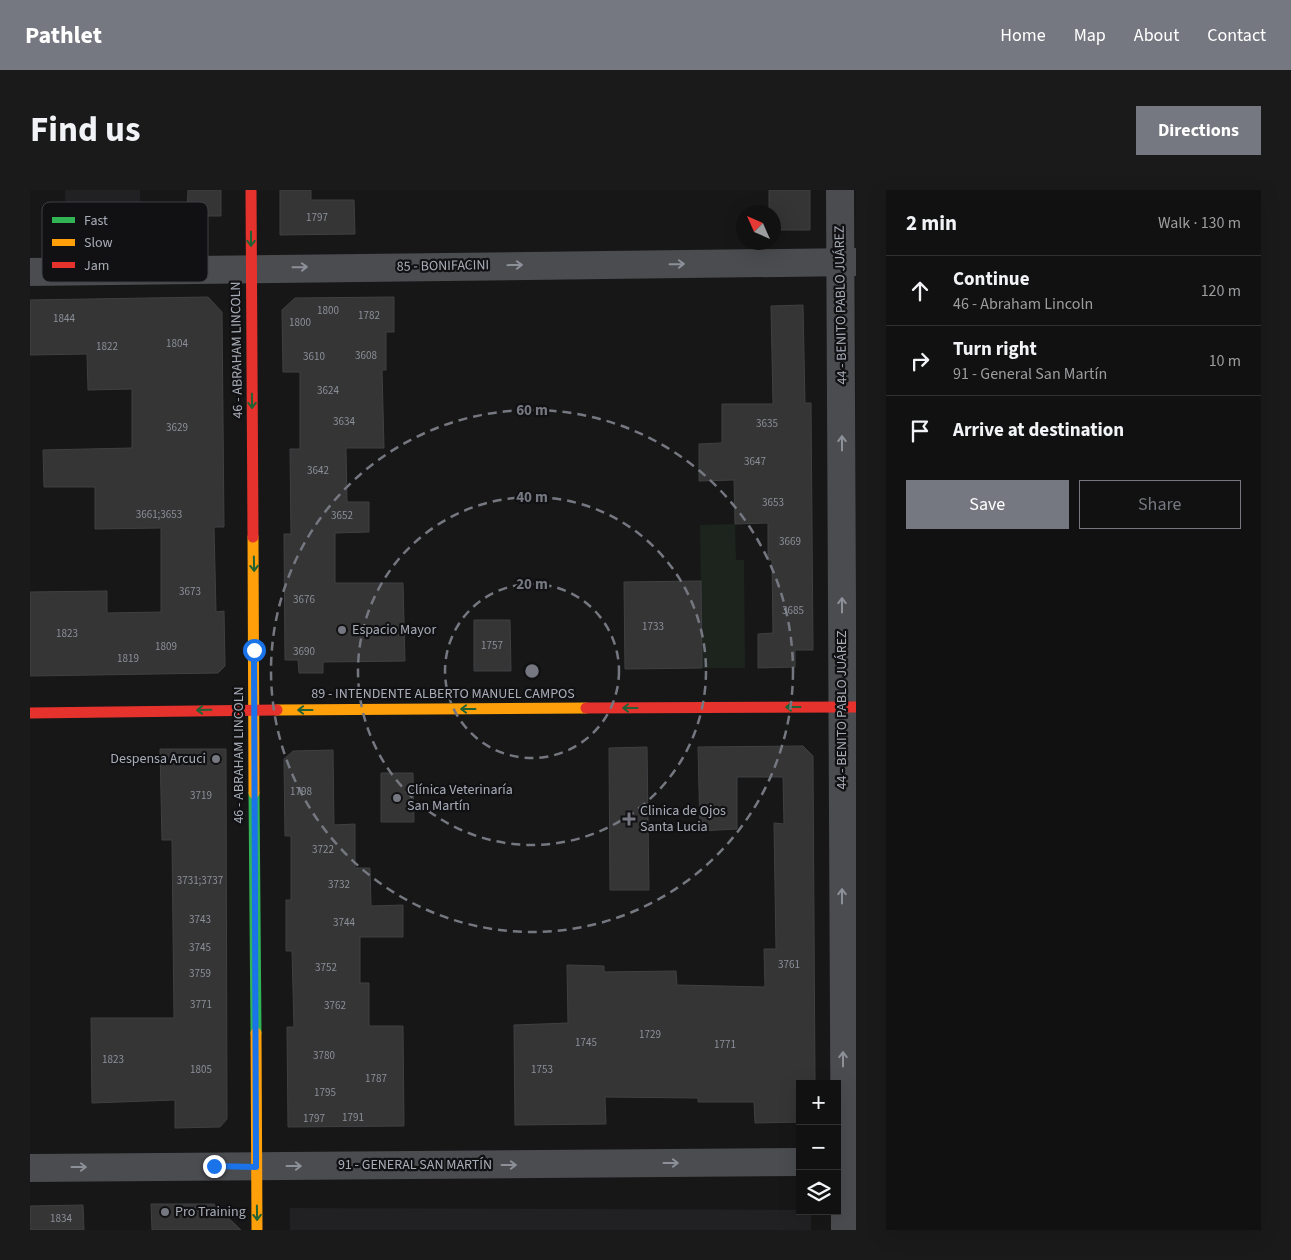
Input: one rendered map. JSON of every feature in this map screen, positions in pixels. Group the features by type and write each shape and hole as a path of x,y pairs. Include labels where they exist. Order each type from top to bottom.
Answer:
{"street":[{"name":"46 - ABRAHAM LINCOLN","path":"251,190 257,1230"},
{"name":"44 - BENITO PABLO JUÁREZ","path":"840,190 848,262 849,707 845,1230"},
{"name":"85 - BONIFACINI","path":"208,269 848,262"},
{"name":"89 - INTENDENTE ALBERTO MANUEL CAMPOS","path":"30,713 849,707"},
{"name":"91 - GENERAL SAN MARTÍN","path":"30,1168 796,1162"}],"shaded area":[{"path":"65,190 140,190 140,202 65,202"},
{"path":"735,524 736,560 744,560 745,668 702,668 700,525"},
{"path":"290,1208 796,1210 796,1215 811,1215 811,1230 290,1230"}],"building":[{"path":"188,190 221,190 221,216 208,216 208,202 188,202"},
{"path":"280,190 311,190 311,200 354,200 355,234 280,235"},
{"path":"769,190 810,190 810,230 781,230 781,205 769,205"},
{"path":"208,297 222,312 224,527 214,527 216,612 224,611 225,666 218,673 30,676 30,592 107,591 107,613 161,612 161,528 95,529 95,487 44,487 43,450 132,448 132,389 88,390 87,354 30,355 30,300"},
{"path":"394,297 394,332 386,332 386,370 382,370 384,448 346,448 347,502 369,502 369,532 335,533 335,583 403,583 405,661 323,662 323,673 299,673 298,660 285,660 284,534 291,534 290,449 300,449 300,372 283,372 282,310 295,298"},
{"path":"803,305 805,403 811,403 813,650 795,650 795,667 758,668 758,634 773,633 772,560 768,560 768,523 735,524 734,480 699,481 699,444 722,443 722,404 773,404 771,306"},
{"path":"701,581 702,668 625,669 624,582"},
{"path":"474,620 510,620 511,671 474,671"},
{"path":"803,746 813,756 815,1080 796,1080 796,1122 755,1123 754,1102 698,1102 698,1098 605,1097 606,1124 515,1125 514,1025 568,1023 567,965 604,966 604,972 676,971 677,985 765,987 764,949 776,949 774,823 784,824 783,777 737,777 737,829 700,831 698,747"},
{"name":"Clinica de Ojos Santa Lucia","path":"647,747 649,890 610,890 609,748"},
{"path":"160,749 226,749 227,1119 220,1127 175,1128 175,1100 92,1103 91,1018 174,1018 172,840 162,840"},
{"path":"333,750 334,825 355,824 355,868 370,868 371,906 403,905 403,937 360,937 360,983 369,983 369,1026 403,1026 404,1126 288,1127 287,1027 294,1027 292,951 286,951 286,900 291,900 291,836 285,836 284,759 293,751"},
{"name":"Clínica Veterinaría San Martín","path":"381,773 413,773 414,822 381,822"},
{"path":"151,1204 214,1204 241,1230 152,1230"},
{"path":"83,1205 84,1230 30,1230 30,1206"}],"traffic: fast":[{"path":"254,793 256,1033"}],"traffic: slow":[{"path":"253,537 254,793"},
{"path":"277,710 586,708"},
{"path":"256,1033 257,1230"}],"traffic: jam":[{"path":"251,190 253,537"},
{"path":"586,708 856,707"},
{"path":"30,713 277,710"}],"place":[{"name":"Espacio Mayor","path":"342,630"},
{"name":"Despensa Arcuci","path":"216,759"},
{"name":"Clínica Veterinaría San Martín","path":"397,798"},
{"name":"Clinica de Ojos Santa Lucia","path":"629,819"},
{"name":"Pro Training","path":"165,1212"}],"route":[{"path":"214,1166 256,1167 254,650"}]}
